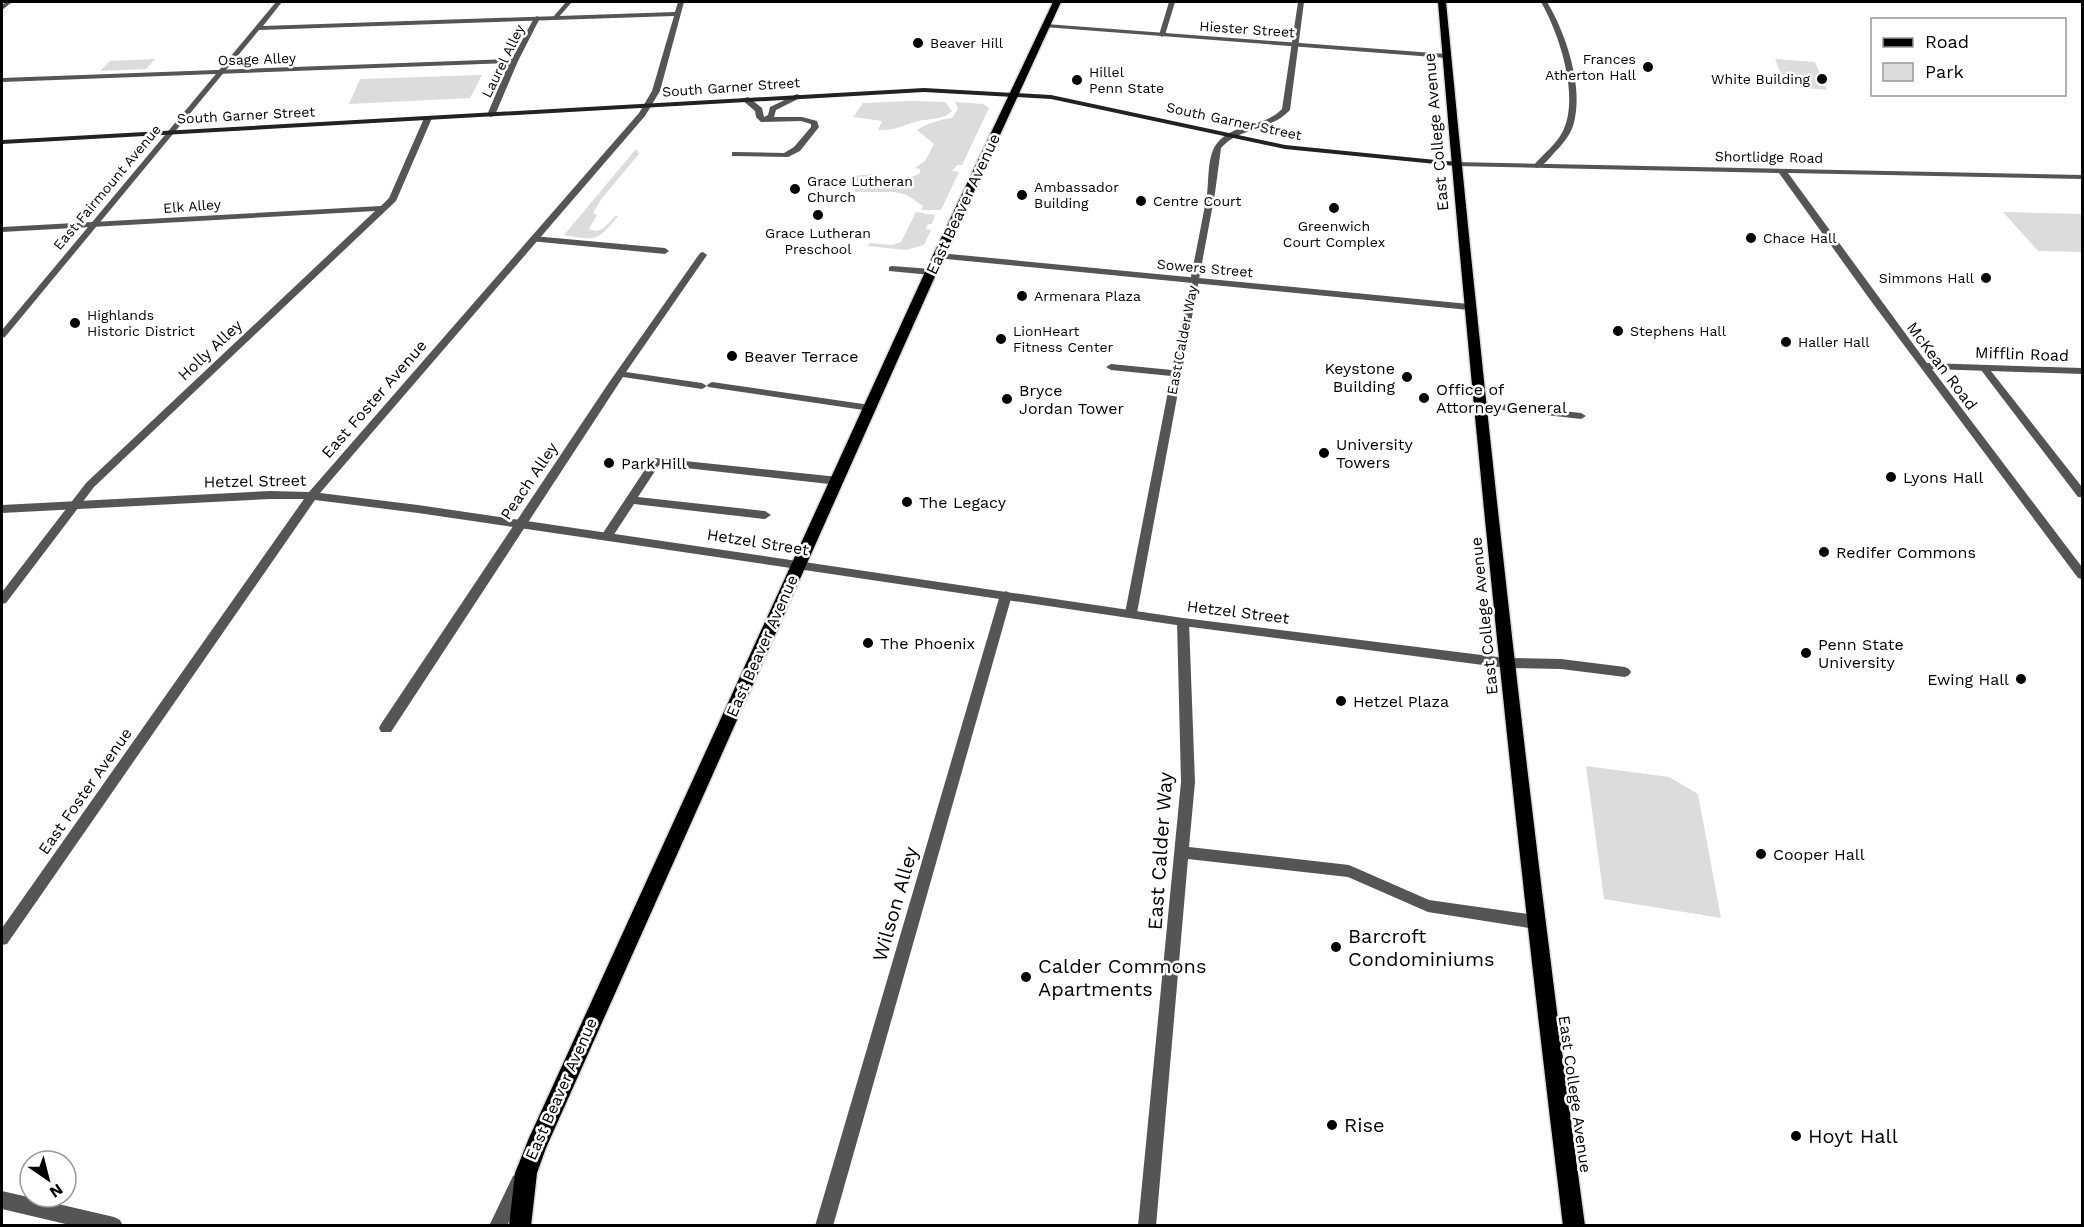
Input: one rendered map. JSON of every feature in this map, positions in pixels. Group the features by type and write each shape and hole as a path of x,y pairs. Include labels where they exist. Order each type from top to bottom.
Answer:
{"main road":[{"name":"East Beaver Avenue","path":"536,1145 931,272 1057,2"},
{"name":"East College Avenue","path":"1442,2 1469,307 1506,663 1535,922 1574,1226"},
{"path":"520,1226 526,1173 536,1145"}],"street":[{"path":"2,8 9,2"},
{"name":"East Fairmount Avenue","path":"2,335 279,2"},
{"path":"555,18 569,2"},
{"name":"East Foster Avenue","path":"2,939 312,496 648,106 656,92 681,2"},
{"path":"1162,35 1172,2"},
{"name":"East Calder Way","path":"1131,613 1211,193 1217,148 1220,143 1232,136 1282,114 1286,110 1300,2"},
{"path":"1537,166 1564,138 1570,125 1572,107 1560,34 1544,2"},
{"path":"257,28 678,14"},
{"name":"Laurel Alley","path":"490,115 514,61 537,18"},
{"name":"Hiester Street","path":"1046,26 1446,56"},
{"name":"Osage Alley","path":"2,80 514,61"},
{"name":"South Garner Street","path":"2,142 912,90 1015,93 1080,102 1302,150 1456,164"},
{"path":"764,120 771,116 773,109 797,96"},
{"path":"735,154 785,155 797,149 815,128 814,123 806,119 764,120 760,117 759,110 745,99"},
{"name":"Holly Alley","path":"2,600 72,505 106,469 395,196 428,118"},
{"name":"Shortlidge Road","path":"1456,164 2082,177"},
{"name":"McKean Road","path":"1782,171 1924,366 2082,575"},
{"name":"Elk Alley","path":"2,229 384,208"},
{"path":"533,239 665,251"},
{"name":"Peach Alley","path":"386,728 620,374 703,255"},
{"name":"Sowers Street","path":"939,256 1469,307"},
{"path":"892,269 931,272"},
{"name":"Mifflin Road","path":"1924,366 2082,371"},
{"path":"1111,367 1175,373"},
{"path":"1984,368 2082,494"},
{"path":"620,374 870,408"},
{"path":"1480,405 1581,416"},
{"path":"607,536 656,461 838,481"},
{"name":"Hetzel Street","path":"2,509 262,495 312,496 607,536 1183,622 1506,663 1561,664 1625,672"},
{"path":"631,500 765,515"},
{"name":"Wilson Alley","path":"824,1226 1006,595"},
{"name":"East Calder Way","path":"1147,1226 1188,782 1183,622"},
{"path":"1182,852 1349,871 1428,906 1535,922"},
{"name":"East Beaver Avenue","path":"498,1226 536,1145"},
{"path":"2,1200 114,1226"}],"green space":[{"path":"155,59 146,69 100,71 110,61"},
{"path":"1775,59 1815,62 1827,90 1786,86"},
{"path":"482,75 470,98 349,104 360,79"},
{"path":"945,102 952,111 939,118 883,130 878,130 882,121 853,117 863,103"},
{"path":"955,102 983,104 989,108 962,165 957,165 952,171 959,172 941,210 921,210 923,206 907,195 894,192 855,192 853,176 872,174 876,179 892,181 920,173 920,169 915,168 925,161 934,144 917,130 934,122 952,118 958,109"},
{"path":"636,149 639,154 602,198 593,213 597,215 589,229 600,230 615,216 618,216 601,235 596,237 583,238 564,235"},
{"path":"916,212 935,215 932,224 928,224 926,229 931,230 924,245 906,250 868,246 869,243 892,245 901,242"},
{"path":"2003,212 2082,214 2082,252 2038,251"},
{"path":"1586,766 1669,777 1698,794 1721,918 1604,899"}],"place":[{"name":"Beaver Hill","path":"918,43"},
{"name":"Frances Atherton Hall","path":"1648,67"},
{"name":"White Building","path":"1822,79"},
{"name":"Hillel Penn State","path":"1077,80"},
{"name":"Grace Lutheran Church","path":"795,189"},
{"name":"Ambassador Building","path":"1022,195"},
{"name":"Centre Court","path":"1141,201"},
{"name":"Greenwich Court Complex","path":"1334,208"},
{"name":"Grace Lutheran Preschool","path":"818,215"},
{"name":"Chace Hall","path":"1751,238"},
{"name":"Simmons Hall","path":"1986,278"},
{"name":"Armenara Plaza","path":"1022,296"},
{"name":"Highlands Historic District","path":"75,323"},
{"name":"Stephens Hall","path":"1618,331"},
{"name":"LionHeart Fitness Center","path":"1001,339"},
{"name":"Haller Hall","path":"1786,342"},
{"name":"Beaver Terrace","path":"732,356"},
{"name":"Keystone Building","path":"1407,377"},
{"name":"Office of Attorney General","path":"1424,398"},
{"name":"Bryce Jordan Tower","path":"1007,399"},
{"name":"University Towers","path":"1324,453"},
{"name":"Park Hill","path":"609,463"},
{"name":"Lyons Hall","path":"1891,477"},
{"name":"The Legacy","path":"907,502"},
{"name":"Redifer Commons","path":"1824,552"},
{"name":"The Phoenix","path":"868,643"},
{"name":"Penn State University","path":"1806,653"},
{"name":"Ewing Hall","path":"2021,679"},
{"name":"Hetzel Plaza","path":"1341,701"},
{"name":"Cooper Hall","path":"1761,854"},
{"name":"Barcroft Condominiums","path":"1336,947"},
{"name":"Calder Commons Apartments","path":"1026,977"},
{"name":"Rise","path":"1332,1125"},
{"name":"Hoyt Hall","path":"1796,1136"}]}
